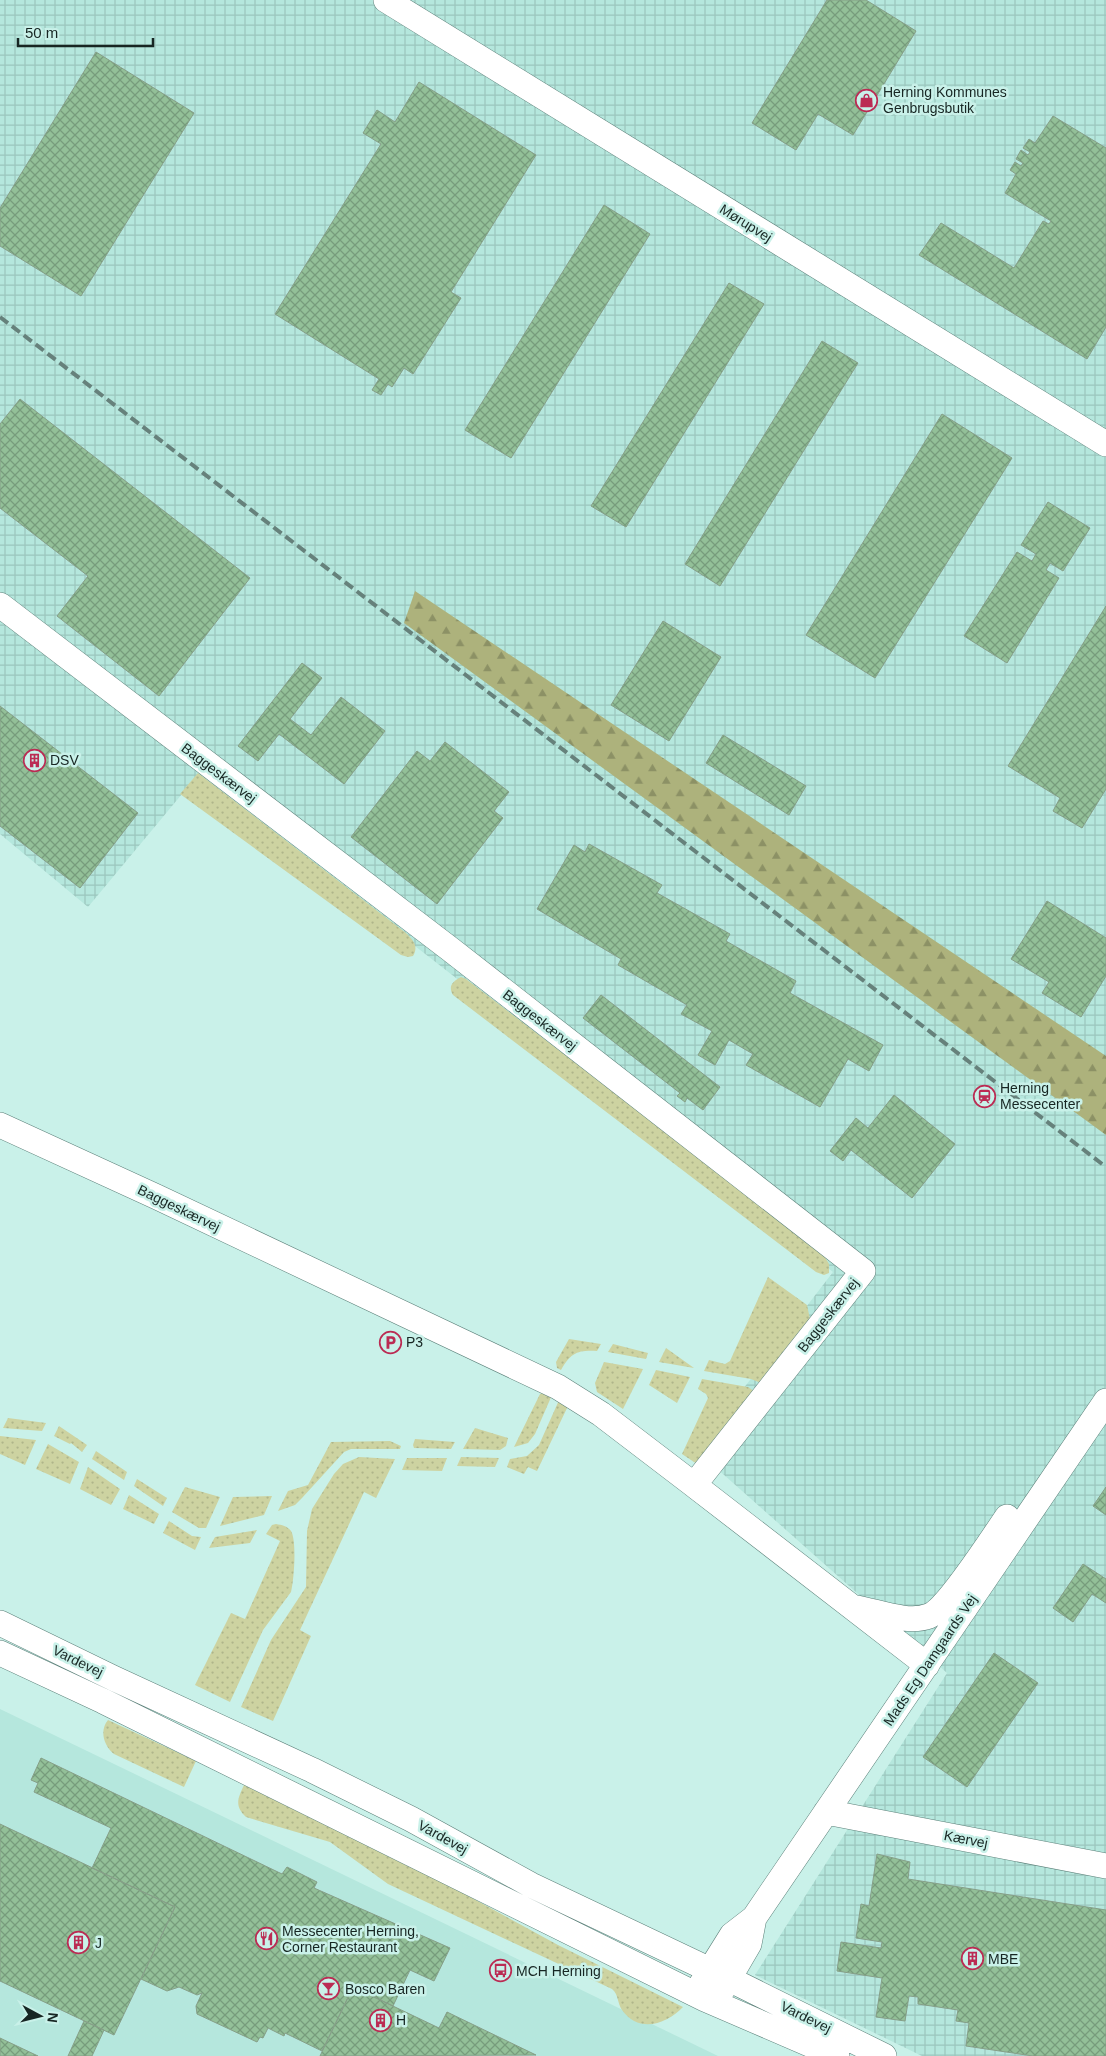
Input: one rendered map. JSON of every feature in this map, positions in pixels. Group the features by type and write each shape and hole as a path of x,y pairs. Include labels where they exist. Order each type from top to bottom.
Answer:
{"street":[{"name":"Mørupvej","path":"386,0 1106,444"},
{"name":"Baggeskærvej","path":"0,605 450,949 863,1271 694,1485"},
{"name":"Baggeskærvej","path":"0,1125 157,1197 558,1387 600,1414 927,1665"},
{"name":"Mads Eg Damgaards Vej","path":"704,1998 719,1975 732,1935 754,1918 1106,1401"},
{"path":"853,1607 902,1618 930,1616 948,1599 1048,1462 1074,1450"},
{"name":"Vardevej","path":"0,1623 113,1678 320,1774 411,1819 531,1885 884,2056"},
{"name":"Vardevej","path":"0,1653 103,1701 704,1998 837,2056"},
{"name":"Kærvej","path":"826,1812 1106,1866"}],"shaded area":[{"path":"0,0 1106,0 1106,2056 922,2056 755,1975 947,1673 696,1450 833,1272 197,776 88,907 0,834"},
{"path":"198,773 406,933 415,946 413,956 401,955 180,794"},
{"path":"461,977 822,1252 829,1264 829,1273 824,1275 816,1272 453,995 452,984"},
{"path":"768,1277 807,1305 810,1319 761,1383 751,1379 704,1371 709,1360 725,1364 730,1361"},
{"path":"569,1339 601,1344 597,1351 584,1351 575,1354 561,1370 557,1368 556,1362"},
{"path":"613,1344 648,1353 646,1359 608,1352"},
{"path":"666,1348 694,1368 659,1362"},
{"path":"604,1362 643,1369 623,1409 597,1392 595,1383"},
{"path":"656,1370 690,1377 677,1403 649,1385"},
{"path":"702,1379 748,1387 754,1391 697,1464 682,1454 708,1398 706,1394 698,1389"},
{"path":"547,1391 552,1395 535,1434 528,1443 514,1447 540,1394"},
{"path":"560,1398 568,1406 537,1471 528,1467 524,1474 507,1467 510,1459 527,1456 539,1445"},
{"path":"8,1418 46,1423 42,1431 3,1428"},
{"path":"59,1426 87,1445 82,1452 71,1443 54,1436"},
{"path":"475,1428 508,1438 506,1446 500,1450 463,1449"},
{"path":"0,1436 36,1440 25,1465 0,1454"},
{"path":"415,1439 455,1442 451,1449 414,1448"},
{"path":"390,1441 401,1446 400,1449 351,1449 344,1452 295,1505 278,1511 288,1491 308,1485 331,1442"},
{"path":"48,1444 79,1462 70,1484 36,1469"},
{"path":"96,1451 127,1472 124,1480 92,1459"},
{"path":"359,1457 395,1459 376,1498 364,1492 300,1630 311,1636 273,1721 241,1707 271,1640 306,1587 307,1531 312,1509 334,1474 343,1464"},
{"path":"461,1457 499,1458 495,1467 457,1466"},
{"path":"407,1458 447,1458 442,1471 402,1470"},
{"path":"88,1467 120,1489 111,1505 80,1489"},
{"path":"137,1479 167,1498 163,1506 134,1486"},
{"path":"185,1487 220,1497 206,1528 199,1528 172,1512"},
{"path":"129,1495 159,1514 154,1524 123,1509"},
{"path":"272,1496 264,1515 220,1526 233,1497"},
{"path":"169,1521 192,1536 201,1537 195,1550 163,1533"},
{"path":"276,1524 288,1528 293,1536 294,1561 291,1592 263,1630 230,1702 195,1685 231,1613 245,1619 280,1541 266,1534 272,1525"},
{"path":"257,1530 250,1543 209,1548 215,1537"},
{"path":"0,1709 224,1817 718,2056 0,2056"},
{"path":"108,1720 196,1761 184,1787 114,1754 105,1743 103,1733"},
{"path":"244,1785 410,1864 558,1945 683,2007 661,2022 645,2024 636,2022 622,2010 612,1989 388,1884 330,1842 246,1817 242,1813 238,1802"}],"green space":[{"path":"415,591 1106,1056 1106,1135 404,623"}],"building":[{"path":"827,0 866,0 916,31 853,135 818,114 796,150 752,123"},
{"path":"96,52 194,113 81,296 0,246 0,208"},
{"path":"419,82 536,155 451,292 461,298 413,374 404,368 392,387 388,384 381,395 372,390 379,379 275,314 381,144 363,133 377,110 395,122"},
{"path":"1053,116 1106,148 1106,327 1087,359 919,255 941,223 1014,268 1043,221 1049,224 1051,221 1005,193 1016,174 1010,170 1015,162 1021,166 1023,163 1016,159 1021,150 1028,155 1030,152 1023,148 1029,139 1035,143"},
{"path":"604,205 650,234 511,458 465,430"},
{"path":"729,283 764,304 626,527 591,506"},
{"path":"822,341 858,363 720,586 685,564"},
{"path":"20,399 250,578 159,696 57,616 88,576 0,508 0,424"},
{"path":"942,414 1012,458 875,678 806,635"},
{"path":"1048,502 1090,528 1063,571 1050,563 1046,570 1059,578 1007,663 964,636 1017,552 1032,561 1036,554 1021,545"},
{"path":"1106,606 1106,789 1082,828 1053,811 1060,798 1008,766"},
{"path":"663,621 721,657 669,741 611,705"},
{"path":"302,663 322,678 290,719 311,735 341,697 385,731 344,784 279,734 258,761 238,746"},
{"name":"DSV","path":"0,706 138,813 80,888 0,826"},
{"path":"723,735 806,786 789,815 706,763"},
{"path":"445,742 509,792 494,811 503,818 437,904 351,837 417,751 430,761"},
{"path":"589,844 662,885 657,893 730,934 726,941 796,981 790,993 883,1045 869,1071 848,1059 820,1107 746,1065 753,1054 729,1040 715,1065 698,1055 712,1031 681,1014 687,1005 618,965 621,959 537,909 574,845 585,852"},
{"path":"1047,901 1106,938 1106,976 1081,1017 1042,993 1049,982 1011,959"},
{"path":"601,995 720,1087 703,1110 687,1098 685,1102 677,1096 680,1093 583,1018"},
{"path":"894,1095 955,1144 912,1198 851,1150 843,1161 830,1151 856,1118 868,1128"},
{"path":"1106,1487 1106,1515 1093,1506"},
{"path":"1083,1564 1106,1579 1106,1603 1092,1594 1073,1622 1053,1608"},
{"path":"994,1653 1038,1683 967,1787 923,1757"},
{"path":"41,1758 282,1874 287,1867 317,1882 314,1888 450,1948 434,1981 410,1970 393,2006 353,1987 322,2051 285,2033 284,2036 268,2028 263,2038 260,2037 257,2042 197,2014 196,2006 202,1993 197,1995 179,1987 167,1991 141,1979 175,1907 92,1868 111,1828 34,1792 38,1783 31,1780"},
{"name":"J","path":"0,1824 175,1907 114,2035 0,1981"},
{"name":"MBE","path":"877,1854 910,1862 908,1879 1106,1910 1106,2056 1033,2056 966,2046 969,2023 956,2021 958,2010 918,2004 918,1997 909,1996 905,2021 876,2017 882,1978 837,1971 841,1942 881,1948 882,1942 856,1938 861,1904 869,1906"},
{"name":"H","path":"353,1987 439,2028 447,2012 536,2055 320,2056"},
{"path":"84,2021 104,2030 92,2056 68,2056"},
{"path":"0,2038 38,2056 0,2056"}],"railway":[{"path":"0,317 1106,1167"}],"place":[{"name":"Herning Kommunes Genbrugsbutik","path":"867,100"},
{"name":"DSV","path":"34,760"},
{"name":"Herning Messecenter","path":"984,1096"},
{"name":"P3","path":"390,1342"},
{"name":"Messecenter Herning, Corner Restaurant","path":"266,1939"},
{"name":"J","path":"79,1943"},
{"name":"MBE","path":"972,1959"},
{"name":"MCH Herning","path":"500,1971"},
{"name":"Bosco Baren","path":"329,1989"},
{"name":"H","path":"380,2020"}]}
